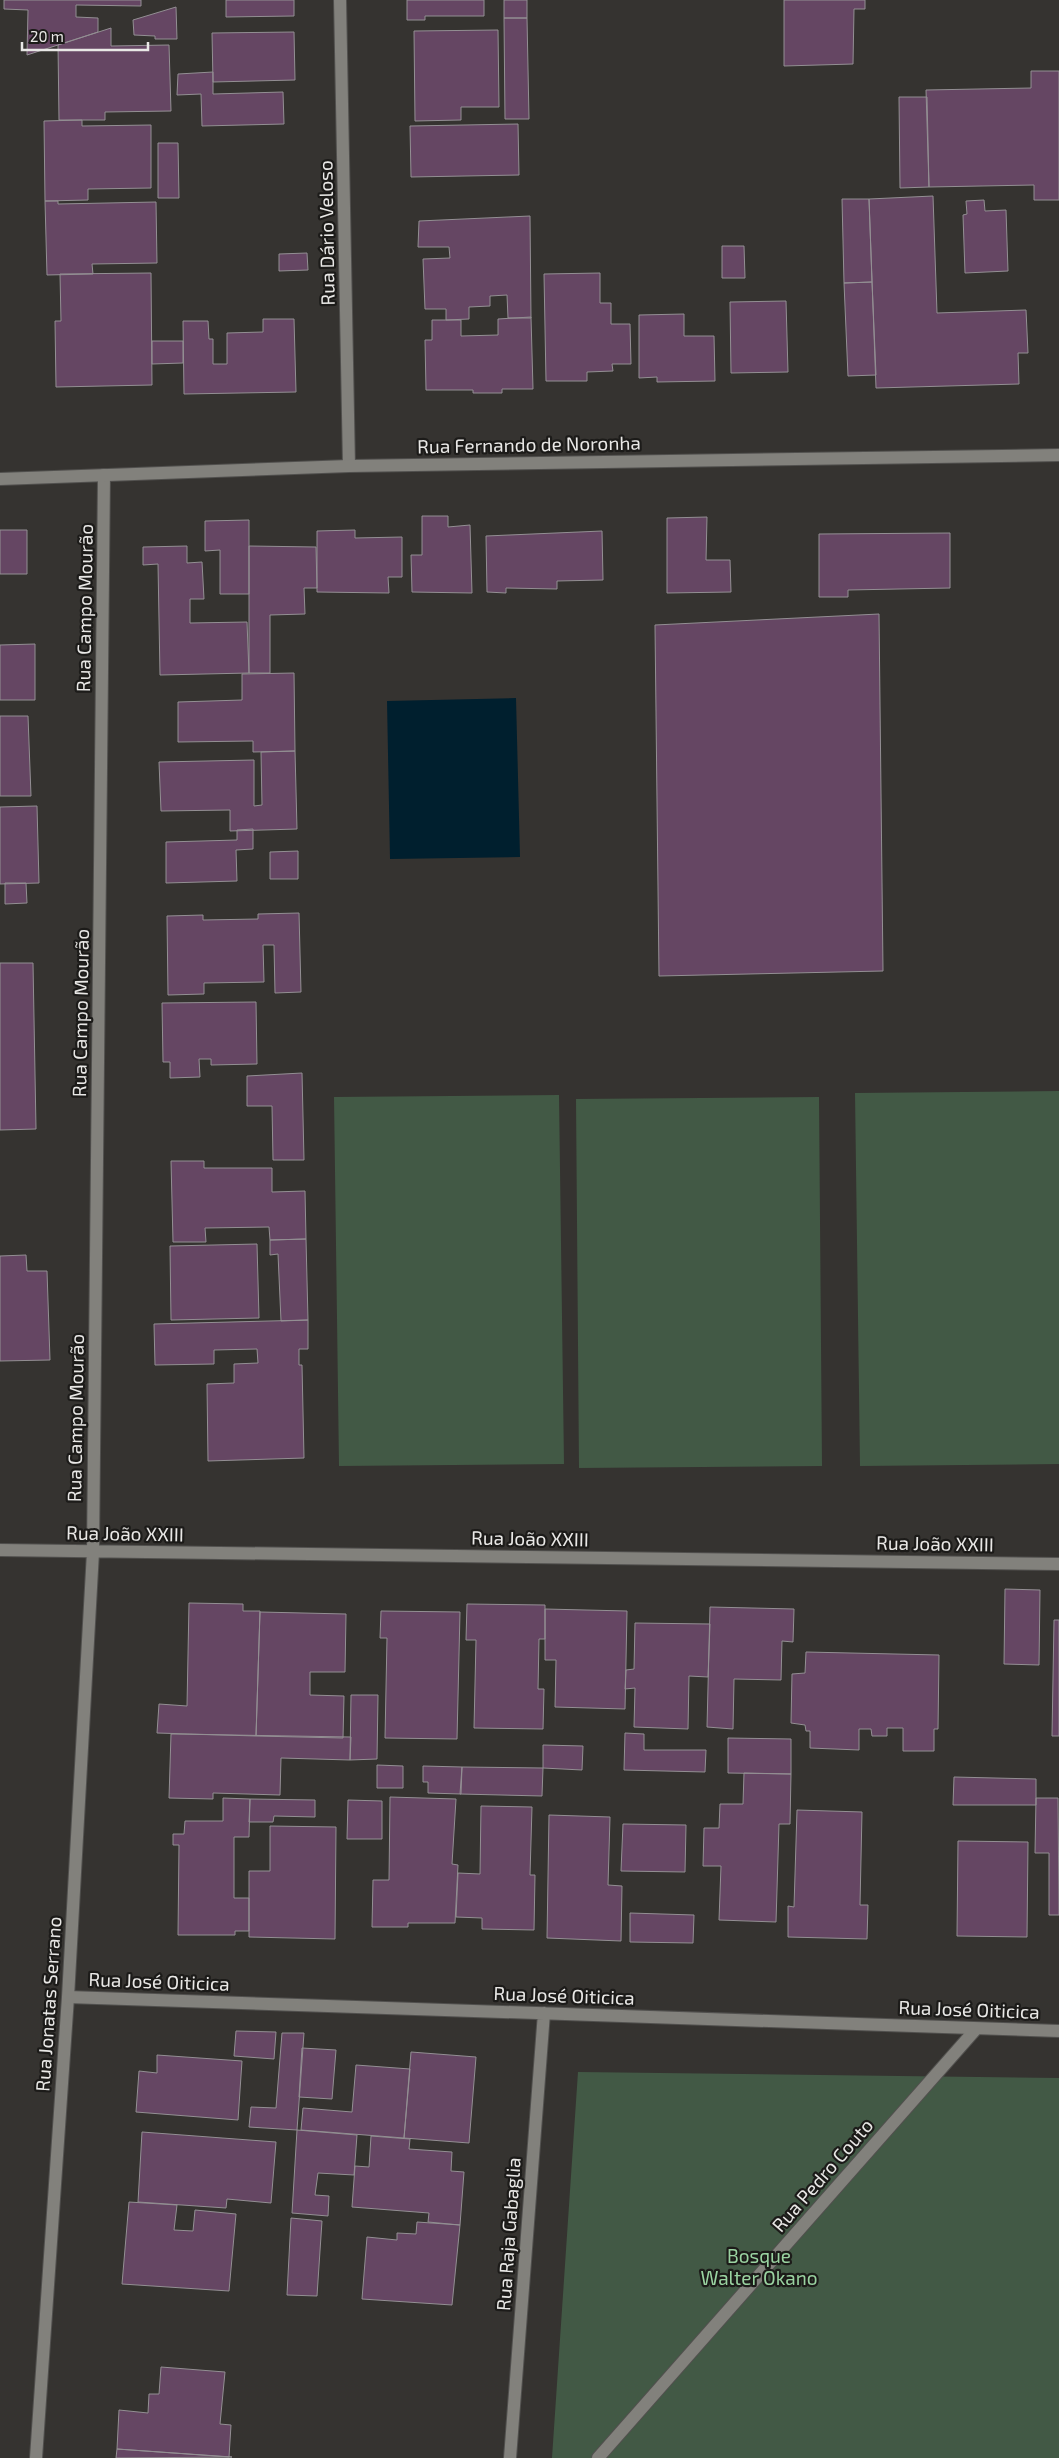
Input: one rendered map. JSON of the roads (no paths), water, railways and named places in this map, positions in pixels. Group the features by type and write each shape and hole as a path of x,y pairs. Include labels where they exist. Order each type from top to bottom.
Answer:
{"street":[{"name":"Rua Dário Veloso","path":"340,0 349,466"},
{"name":"Rua Fernando de Noronha","path":"0,479 349,466 1059,455"},
{"name":"Rua Campo Mourão","path":"93,1552 104,475"},
{"name":"Rua João XXIII","path":"0,1550 1059,1564"},
{"name":"Rua Jonatas Serrano","path":"36,2458 68,1997 93,1552"},
{"name":"Rua José Oiticica","path":"68,1997 1059,2031"},
{"name":"Rua Raja Gabaglia","path":"510,2458 544,2012"},
{"name":"Rua Pedro Couto","path":"598,2458 976,2029"}],"water":[{"path":"516,698 520,857 390,859 387,701"}],"park label":[{"name":"Bosque Walter Okano","path":"759,2266"}]}
